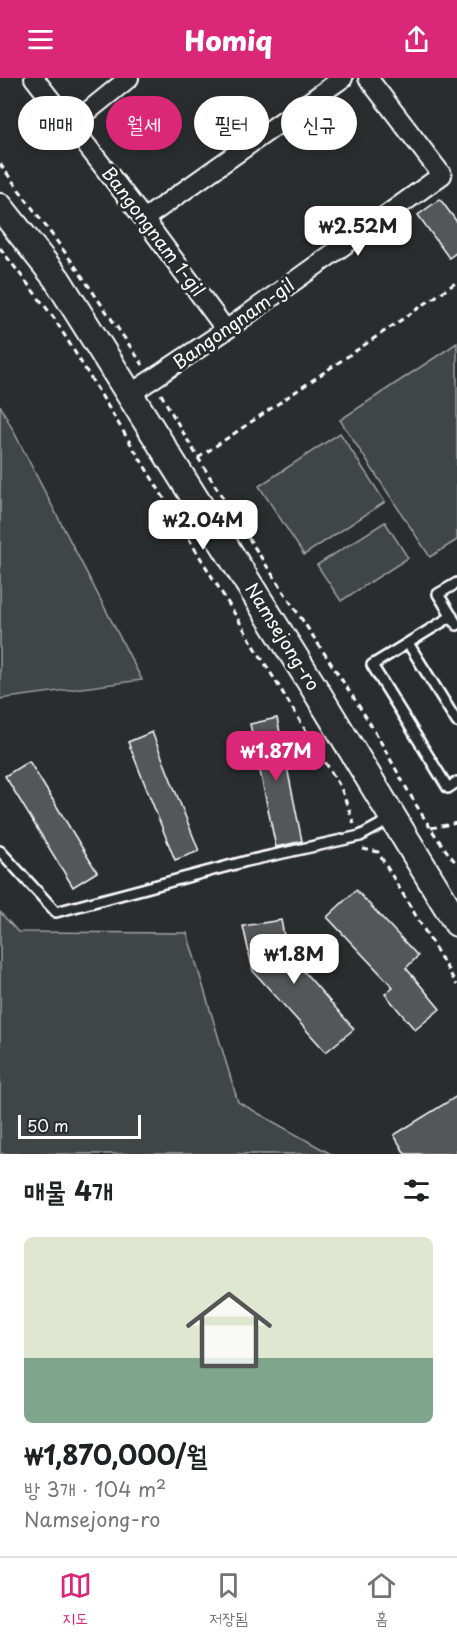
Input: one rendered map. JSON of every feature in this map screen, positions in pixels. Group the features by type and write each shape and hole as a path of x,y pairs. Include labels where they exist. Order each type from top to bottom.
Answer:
{"street":[{"name":"Bangongnam 1-gil","path":"33,78 48,96"},
{"path":"94,106 129,78"},
{"path":"144,219 343,78"},
{"name":"Bangongnam-gil","path":"130,394 226,330 442,176 368,78"},
{"name":"Bangongnam 1-gil","path":"90,150 226,330"},
{"name":"Namsejong-ro","path":"0,207 57,279 457,923"}],"lane":[{"path":"457,583 438,594 457,625"},
{"path":"452,616 372,665 448,788 457,782"},
{"path":"408,643 457,722"},
{"path":"0,851 56,912 247,861 360,836 393,817"}],"path":[{"path":"0,164 75,266 154,380 198,458 367,719 431,828 457,864"},
{"path":"0,248 54,318 161,490 341,788 366,850"},
{"path":"198,458 457,282"},
{"path":"431,828 457,824"},
{"path":"358,848 378,852 457,985"}],"shaded area":[{"path":"457,343 457,540 430,557 340,420"},
{"path":"0,405 142,680 0,699"},
{"path":"340,433 385,502 304,555 259,486"},
{"path":"385,522 408,558 341,601 317,565"},
{"path":"0,912 18,932 187,933 238,1102 331,1154 0,1154"}],"building":[{"path":"440,199 457,222 457,252 449,258 418,215"},
{"path":"277,718 302,841 276,847 250,724"},
{"path":"152,732 199,851 175,860 128,742"},
{"path":"29,761 97,872 73,887 5,776"},
{"path":"356,890 418,956 406,968 440,1009 415,1030 385,994 393,987 327,917"},
{"path":"281,920 287,952 354,1029 326,1052 253,971 243,926"},
{"path":"457,1096 457,1154 405,1154 394,1135"}]}
